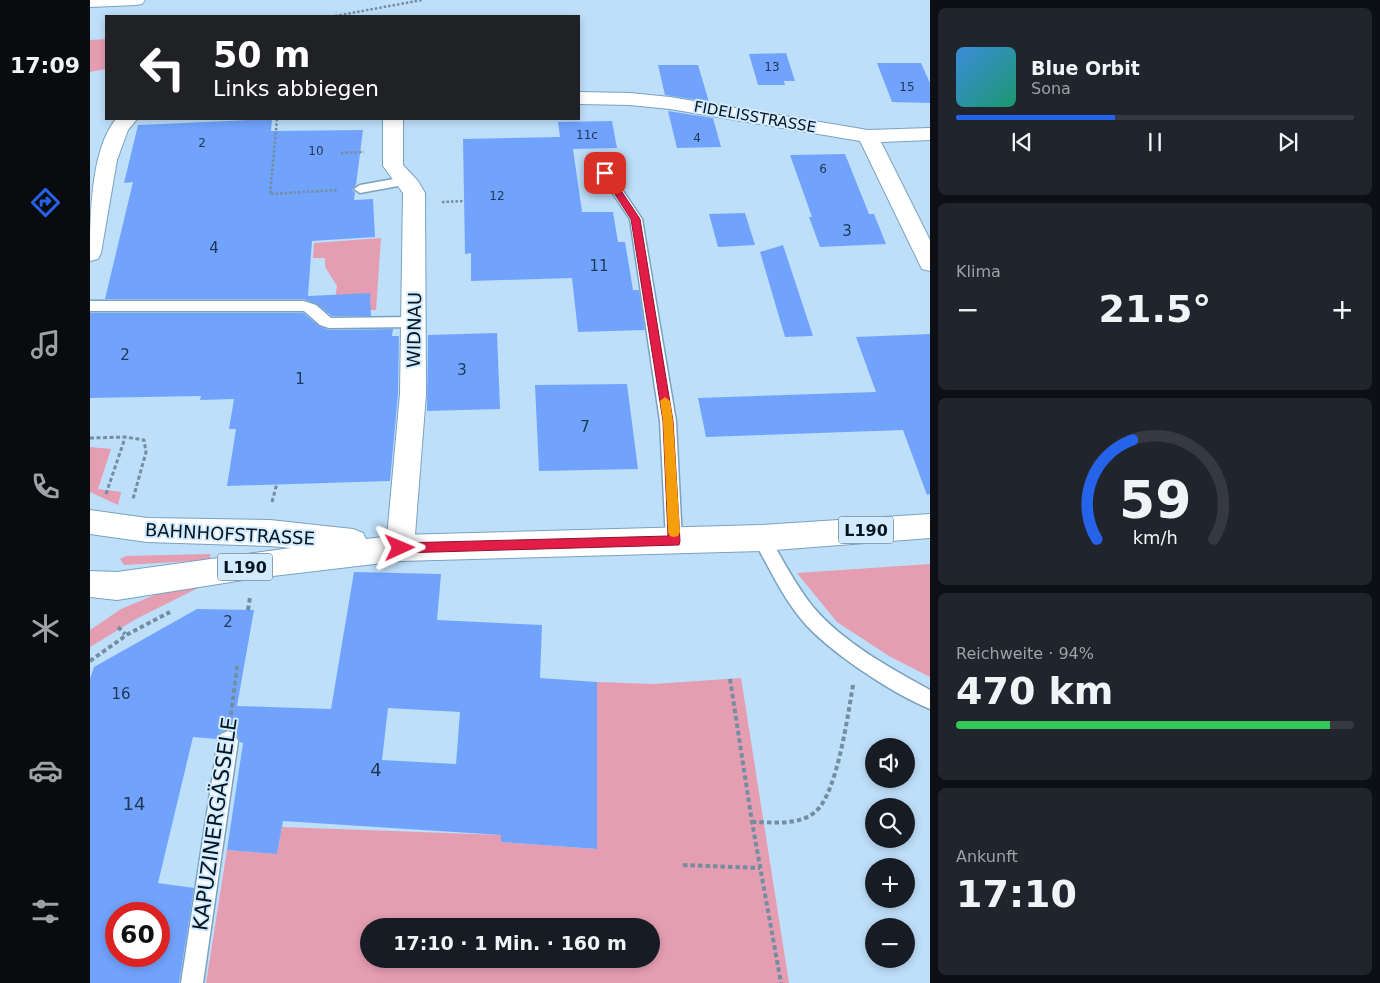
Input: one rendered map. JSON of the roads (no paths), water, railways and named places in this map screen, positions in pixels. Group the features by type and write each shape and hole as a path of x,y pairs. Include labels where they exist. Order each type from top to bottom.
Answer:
{"street":[{"path":"90,2 136,0"},
{"name":"FIDELISSTRASSE","path":"580,98 616,98 698,107 868,136 930,134"},
{"path":"90,253 97,216 94,201 113,140 120,125 126,120"},
{"name":"WIDNAU","path":"393,120 392,166 411,186 414,193 413,394 400,548"},
{"path":"868,136 930,263"},
{"name":"BAHNHOFSTRASSE","path":"90,522 147,530 270,533 400,548"},
{"name":"BAHNHOFSTRASSE","path":"90,584 117,586 256,565 400,548 761,538 930,526"}],"lane":[{"path":"605,173 636,219 668,421 674,541"},
{"path":"360,189 406,181"},
{"path":"90,306 304,306 313,310 322,319 330,323 413,322"},
{"path":"761,538 792,591 818,624 900,684 930,700"},
{"name":"KAPUZINERGÄSSELE","path":"192,983 228,741"}]}
